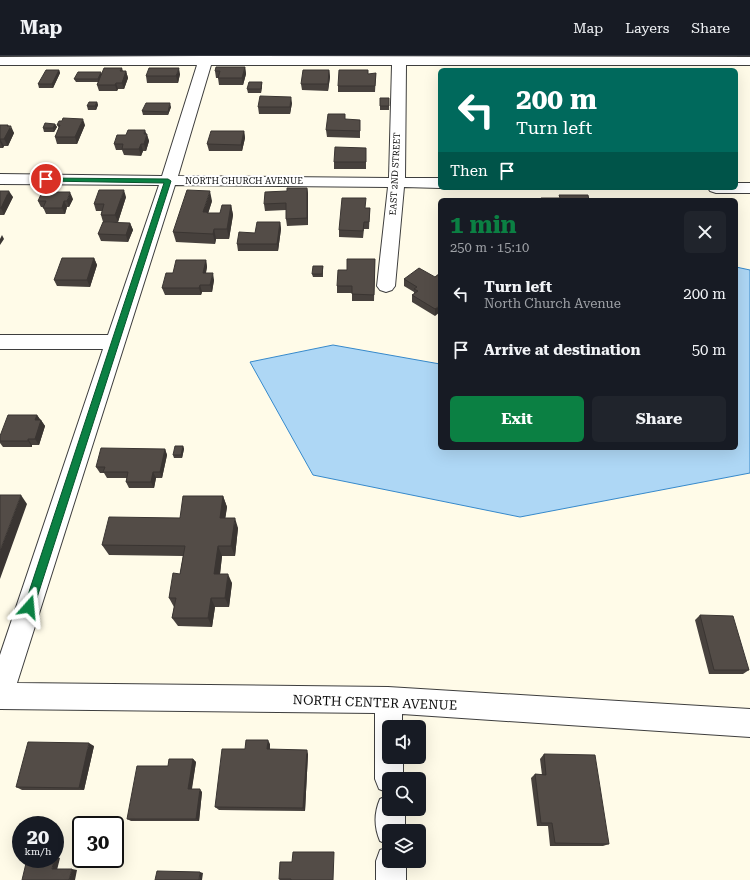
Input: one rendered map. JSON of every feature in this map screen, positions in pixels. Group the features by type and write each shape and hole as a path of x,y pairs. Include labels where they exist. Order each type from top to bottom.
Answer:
{"street":[{"path":"0,695 116,342 206,59"},
{"path":"0,61 206,59 399,62 750,61"},
{"name":"EAST 2ND STREET","path":"386,286 397,182 399,62"},
{"name":"NORTH CHURCH AVENUE","path":"0,179 438,183"},
{"path":"738,188 750,188"},
{"path":"0,342 116,342"},
{"name":"NORTH CENTER AVENUE","path":"0,695 388,700 750,723"},
{"path":"388,700 389,772"},
{"path":"391,868 391,880"}],"water":[{"path":"738,267 750,270 750,473 520,517 313,475 250,362 333,345 438,364 438,450 738,450"}],"building":[{"path":"216,67 245,67 242,78 218,78 220,71 215,71"},
{"path":"104,68 122,68 120,71 126,71 122,83 116,83 115,85 97,85"},
{"path":"149,68 179,68 176,76 146,76"},
{"path":"46,70 59,70 52,84 38,84"},
{"path":"303,70 329,70 328,84 301,84"},
{"path":"339,70 368,70 368,74 376,73 375,86 338,86"},
{"path":"78,72 101,72 98,79 74,79"},
{"path":"249,82 262,82 261,89 247,89"},
{"path":"260,96 291,97 290,107 258,107"},
{"path":"380,98 389,98 389,106 380,106"},
{"path":"89,102 97,102 95,106 87,106"},
{"path":"146,103 170,103 168,112 142,111"},
{"path":"328,114 345,114 345,119 360,120 360,131 326,130"},
{"path":"63,118 83,119 75,137 55,137 60,125 57,125"},
{"path":"45,123 55,124 53,128 43,128"},
{"path":"0,125 11,126 4,139 0,139"},
{"path":"128,130 145,130 144,134 147,134 144,144 141,144 139,149 122,149 123,144 114,144 117,135 126,135"},
{"path":"211,131 244,131 241,145 207,144"},
{"path":"335,147 366,148 366,162 334,162"},
{"path":"287,188 307,188 307,218 286,219 286,203 264,204 265,192 287,191"},
{"path":"99,190 124,190 115,215 101,215 104,204 94,204"},
{"path":"187,190 210,191 203,212 220,213 222,205 231,205 227,229 214,229 213,234 173,232"},
{"path":"0,191 9,191 1,208 0,208"},
{"path":"42,192 70,192 67,201 64,201 62,208 43,208 46,201 38,201"},
{"path":"559,195 588,195 589,198 560,198"},
{"path":"342,198 366,198 365,208 370,208 369,222 364,222 363,231 339,230"},
{"path":"103,222 130,223 126,235 98,234"},
{"path":"257,222 280,222 277,244 237,244 239,232 255,233"},
{"path":"62,258 94,258 87,280 54,280"},
{"path":"347,259 375,259 374,295 352,294 352,286 337,286 338,270 347,270"},
{"path":"176,260 206,260 203,273 213,273 210,285 200,285 199,288 162,288 166,273 173,273"},
{"path":"313,266 323,266 322,274 312,274"},
{"path":"419,268 435,277 438,275 438,307 435,309 412,295 418,291 414,289 417,287 404,279"},
{"path":"8,415 37,415 35,420 41,420 35,439 28,439 28,441 0,441 0,436"},
{"path":"175,446 183,446 181,455 173,455"},
{"path":"101,448 165,449 160,472 153,472 151,482 126,482 128,472 103,472 105,467 96,467"},
{"path":"0,495 21,495 0,551"},
{"path":"183,496 223,496 220,518 235,518 231,546 218,546 214,574 228,574 225,598 211,598 208,618 172,618 176,598 169,598 173,573 180,574 185,546 102,545 109,517 180,518"},
{"path":"700,615 733,616 749,670 714,670"},
{"path":"246,740 268,740 267,749 307,750 303,808 215,807 222,749 245,749"},
{"path":"28,742 89,743 79,788 16,787"},
{"path":"544,754 595,755 609,844 555,843 552,823 541,823 535,774 546,775"},
{"path":"169,759 193,759 188,789 200,789 196,819 127,819 137,766 168,766"},
{"path":"293,852 334,852 333,880 279,879 280,862 292,862"},
{"path":"25,868 72,869 69,880 22,880"},
{"path":"157,871 200,872 199,880 155,880"}],"route":[{"path":"29,607 168,181 46,179"}]}
